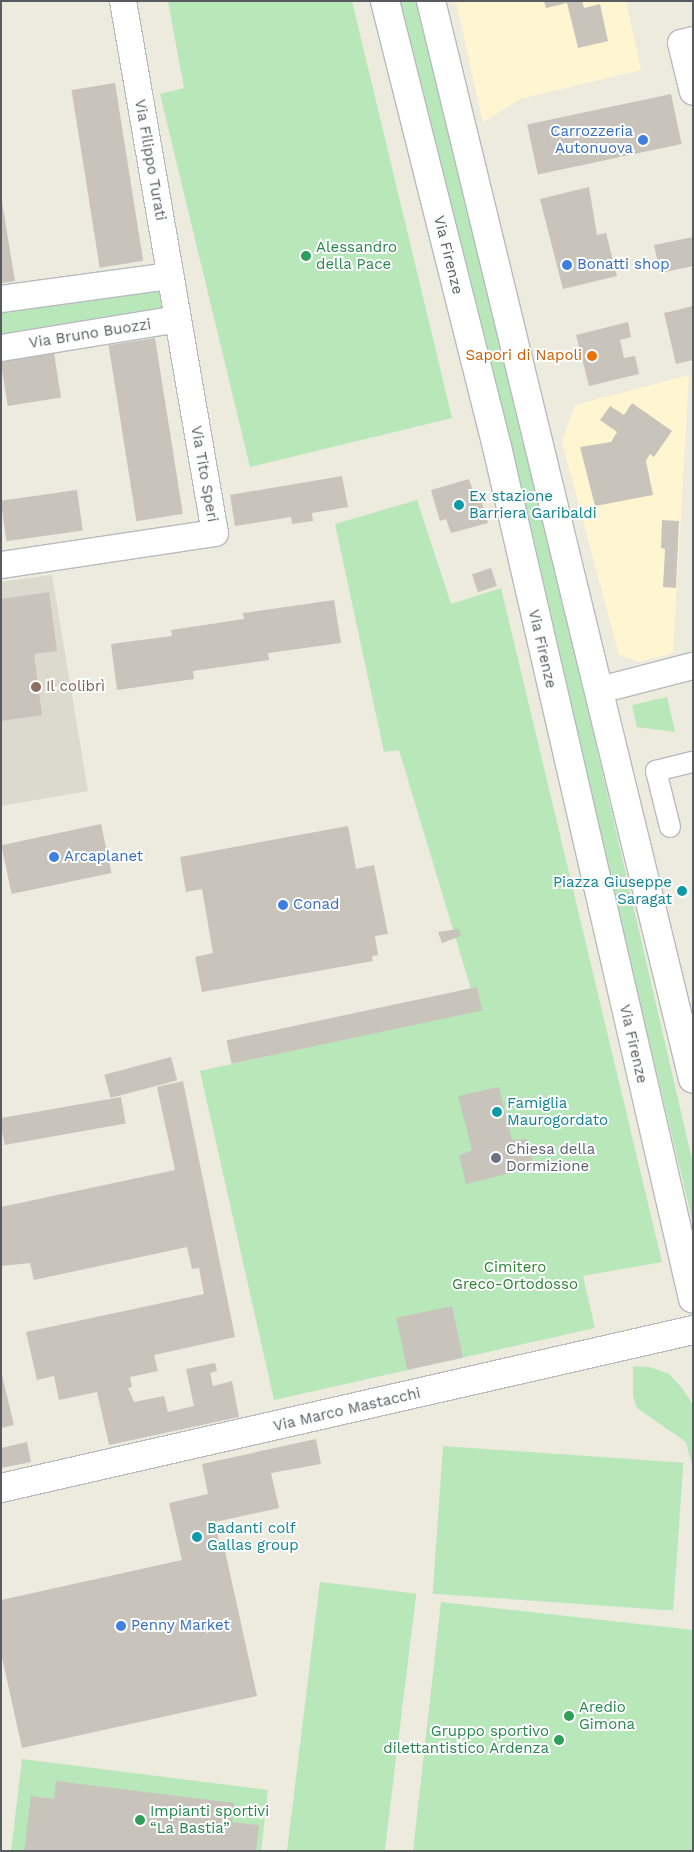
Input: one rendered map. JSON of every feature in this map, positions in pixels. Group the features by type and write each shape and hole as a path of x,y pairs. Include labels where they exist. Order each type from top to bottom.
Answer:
{"main road":[{"name":"Via Firenze","path":"385,1 497,447 693,1299"},
{"path":"430,1 600,690 693,1079"},
{"name":"Via Marco Mastacchi","path":"1,1488 693,1330"}],"street":[{"name":"Via Filippo Turati","path":"123,1 178,320"},
{"path":"693,40 681,43 693,92"},
{"path":"1,299 170,276"},
{"name":"Via Bruno Buozzi","path":"1,348 178,320"},
{"name":"Via Tito Speri","path":"1,565 215,533 178,320"},
{"path":"600,690 693,666"},
{"path":"670,827 656,771 693,762"}],"shaded area":[{"path":"456,1 626,1 641,70 520,99 483,122"},
{"path":"689,375 673,653 639,662 619,655 562,442 575,405"},
{"name":"Il colibrì","path":"52,575 88,791 1,806 1,582"}],"green space":[{"name":"Alessandro della Pace","path":"168,1 352,1 452,418 250,467 160,94 184,88"},
{"path":"398,1 416,1 557,576 693,1164 693,1223"},
{"path":"174,290 178,315 51,330 48,325 37,332 1,340 1,296"},
{"name":"Cimitero Greco-Ortodosso","path":"417,500 451,604 501,588 662,1262 583,1276 595,1328 274,1400 200,1071 477,1009 399,750 384,752 335,524"},
{"path":"667,697 675,732 637,727 632,705"},
{"path":"633,1366 650,1367 669,1374 682,1388 693,1405 693,1469 686,1442 637,1408 633,1396"},
{"path":"443,1446 683,1463 673,1610 433,1594"},
{"path":"320,1582 416,1594 385,1851 287,1851"},
{"name":"Gruppo sportivo dilettantistico Ardenza","path":"441,1602 693,1630 693,1851 413,1851"},
{"name":"Impianti sportivi “La Bastia”","path":"22,1759 268,1790 261,1851 11,1851"}],"building":[{"path":"544,1 582,1 584,8 600,4 608,41 578,48 567,3 546,8"},
{"path":"115,83 143,261 100,268 72,90"},
{"path":"671,94 682,144 538,174 527,125"},
{"path":"589,187 597,235 606,233 617,276 563,289 540,199"},
{"path":"1,196 15,281 1,283"},
{"path":"693,237 693,266 660,273 654,245"},
{"path":"693,306 693,360 676,364 664,313"},
{"path":"628,322 631,337 620,340 624,358 635,356 639,374 589,386 576,335"},
{"path":"155,338 183,514 136,521 109,345"},
{"path":"54,353 61,397 8,406 1,361"},
{"path":"632,403 672,431 654,457 650,454 646,461 653,495 595,506 580,447 611,442 617,432 600,420 610,406 624,415"},
{"path":"342,476 348,507 312,513 313,521 292,524 291,517 235,526 230,495"},
{"name":"Ex stazione Barriera Garibaldi","path":"469,479 473,491 478,489 488,523 451,533 446,519 440,521 431,490"},
{"path":"77,490 83,531 6,541 1,501"},
{"path":"662,520 679,521 676,588 663,587 665,549 661,548"},
{"path":"491,568 497,586 478,592 472,574"},
{"path":"49,592 57,651 34,654 42,715 1,721 1,599"},
{"path":"334,600 341,643 268,653 269,660 193,671 194,679 117,690 111,644 172,636 171,630 244,619 243,613"},
{"name":"Arcaplanet","path":"101,824 111,873 12,894 1,845"},
{"name":"Conad","path":"348,826 356,869 374,865 388,934 375,936 378,955 372,956 373,961 202,992 195,957 213,953 202,889 186,892 180,857"},
{"path":"459,929 461,936 442,943 438,932"},
{"path":"477,987 482,1010 232,1064 227,1040"},
{"path":"171,1057 177,1080 111,1098 104,1075"},
{"path":"183,1081 235,1337 154,1355 158,1371 130,1377 132,1387 128,1388 134,1402 164,1396 168,1412 194,1406 186,1369 215,1363 217,1371 210,1373 213,1386 232,1381 239,1417 109,1445 97,1392 59,1400 54,1376 37,1380 26,1332 204,1294 199,1268 192,1269 187,1247 34,1280 30,1263 1,1266 1,1207 175,1170 157,1087"},
{"path":"499,1087 512,1140 527,1139 534,1167 466,1184 459,1156 472,1150 458,1096"},
{"path":"121,1097 126,1124 5,1145 1,1118"},
{"path":"452,1306 463,1358 407,1370 396,1318"},
{"path":"1,1371 14,1425 1,1428"},
{"name":"Penny Market","path":"316,1439 321,1464 271,1473 279,1508 215,1522 221,1552 225,1551 257,1696 22,1748 1,1653 1,1600 182,1560 169,1503 208,1494 202,1464"},
{"path":"27,1442 31,1462 1,1468 1,1448"},
{"name":"Impianti sportivi “La Bastia”","path":"56,1781 234,1803 232,1822 259,1825 256,1851 24,1851 31,1796 54,1799"}],"place":[{"name":"Carrozzeria Autonuova","path":"643,140"},
{"name":"Alessandro della Pace","path":"306,256"},
{"name":"Bonatti shop","path":"567,265"},
{"name":"Sapori di Napoli","path":"592,356"},
{"name":"Ex stazione Barriera Garibaldi","path":"459,505"},
{"name":"Il colibrì","path":"36,687"},
{"name":"Arcaplanet","path":"54,857"},
{"name":"Piazza Giuseppe Saragat","path":"682,891"},
{"name":"Conad","path":"283,905"},
{"name":"Famiglia Maurogordato","path":"497,1112"},
{"name":"Chiesa della Dormizione","path":"496,1158"},
{"name":"Badanti colf Gallas group","path":"197,1537"},
{"name":"Penny Market","path":"121,1626"},
{"name":"Aredio Gimona","path":"569,1716"},
{"name":"Gruppo sportivo dilettantistico Ardenza","path":"559,1740"},
{"name":"Impianti sportivi “La Bastia”","path":"140,1820"}]}
